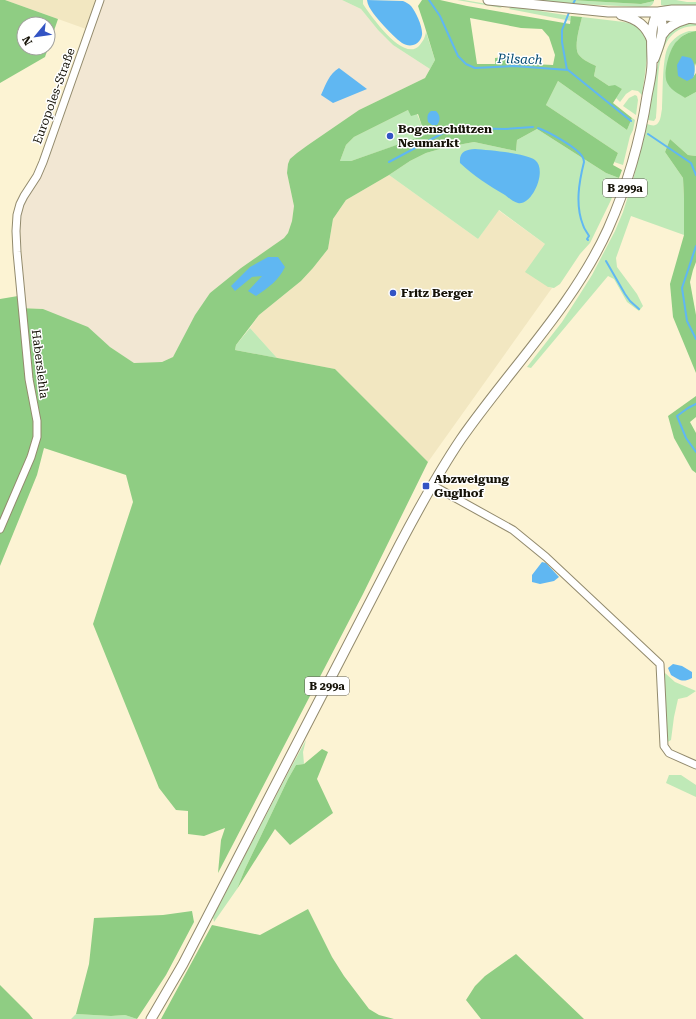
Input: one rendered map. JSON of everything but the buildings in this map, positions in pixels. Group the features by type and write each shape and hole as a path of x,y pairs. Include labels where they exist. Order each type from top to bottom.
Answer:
{"main road":[{"path":"488,0 608,12 696,10"},
{"path":"608,12 629,17 637,21 644,27 652,41"},
{"path":"658,12 666,16 693,19"},
{"name":"B 299a","path":"652,64 662,35 663,27 658,12"},
{"name":"B 299a","path":"151,1019 183,964 396,551 432,485 461,439 570,295 598,248 616,211 630,172 643,119 652,64 654,20 658,12"},
{"name":"B 299a","path":"662,35 673,24 679,21 693,19"}],"street":[{"name":"Europoles-Straße","path":"24,196 37,176 43,162 60,110 75,73 100,0"},
{"name":"Haberslehla","path":"0,529 31,457 37,437 37,421 29,379 17,252 17,215 24,196"},
{"path":"432,485 513,530 546,557 660,664 664,746 669,753 696,765"}],"shaded area":[{"path":"5,0 96,0 86,29 56,18 56,16 50,16"},
{"path":"104,0 342,0 361,9 378,30 393,45 430,69 425,78 359,110 297,153 287,173 294,206 292,221 288,233 284,238 241,268 210,293 173,357 162,362 134,363 110,347 43,309 26,308 19,218 26,199 37,183 45,164 63,110 58,108 86,29 93,31"},
{"path":"389,175 478,239 498,210 545,244 548,287 552,288 428,462 335,369 277,358 250,328 259,315 301,281 328,249 333,219 346,200"}],"green space":[{"path":"0,0 5,0 50,16 16,16 16,56 45,57 0,83"},
{"path":"342,0 363,0 363,4 380,27 396,43 405,48 412,49 419,46 424,39 426,32 435,60 430,69 393,45 378,30 361,9"},
{"path":"422,0 440,0 570,24 571,16 582,17 577,52 582,58 596,66 594,76 609,86 615,85 622,89 613,103 632,118 627,130 558,81 546,105 618,153 613,165 622,170 619,178 606,173 537,129 517,140 516,151 474,142 426,153 410,161 346,200 333,219 328,249 301,281 259,315 236,345 235,350 335,369 428,462 363,594 218,873 221,840 225,828 204,836 188,834 188,811 176,810 159,788 93,624 133,502 126,475 44,448 37,475 0,566 0,299 18,296 19,308 43,309 88,327 110,347 134,363 162,362 173,357 195,315 210,293 241,268 284,238 288,233 292,221 294,206 287,173 290,159 359,110 425,78 435,60 418,6","holes":["470,18 521,28 542,29 549,37 555,55 553,65 533,64 530,59 516,56 495,58 495,64 477,64","408,110 411,116 418,114 425,135 351,161 340,161 346,145 354,137"]},
{"path":"457,0 499,6 502,8"},
{"path":"523,0 570,0 641,4 654,1 651,6 645,7"},
{"path":"570,0 654,0 654,1 641,4"},
{"path":"661,0 696,2 696,7 665,6 661,5"},
{"path":"511,7 571,16 571,21 509,9"},
{"path":"582,17 632,24 638,27 646,37 648,48 642,95 638,91 632,90 626,94 620,102 616,98 622,89 609,86 594,76 596,66 582,58 577,52"},
{"path":"688,23 696,23 696,26 681,29 671,36 664,47 658,76 656,118 654,121 648,120 662,44 667,34 679,26"},
{"path":"689,31 696,31 681,37 672,48 666,79 685,98 696,92 696,156 688,155 670,139 665,152 683,178 684,235 631,216 616,258 617,267 637,294 643,306 639,311 627,302 614,279 608,276 531,368 527,367 562,322 592,275 615,231 623,212 633,180 647,124 656,125 659,122 662,109 666,52 674,39"},
{"path":"696,31 696,66 695,63 693,77 696,73 696,92 685,98 673,90 666,80 667,65 674,44 686,34"},
{"path":"558,81 627,130 632,118 635,120 623,165 614,162 618,153 546,105"},
{"path":"635,95 637,96 638,100 636,115 623,106 629,98"},
{"name":"Bogenschützen Neumarkt","path":"408,110 417,114 426,135 351,161 340,161 346,145 354,137"},
{"path":"537,129 606,173 619,178 611,200 590,243 580,254 560,284 554,288 548,287 525,272 545,244 499,210 478,239 389,175 410,161 426,153 447,147 474,142 516,151 517,140"},
{"path":"670,139 688,155 696,156 696,262 690,282 696,315 696,373 673,317 670,284 684,235 684,198 683,178 665,152"},
{"path":"250,328 277,358 235,350 236,345"},
{"path":"696,396 696,417 690,422 696,433 696,473 692,470 674,438 668,416"},
{"path":"665,673 675,682 696,691 687,697 678,699 671,740 666,743 664,690"},
{"path":"306,740 303,752 304,764 296,765 288,779 237,889 214,922 213,917"},
{"path":"322,749 328,752 317,779 333,813 290,845 275,829 237,889 245,869 296,765 304,764"},
{"path":"669,775 681,775 696,785 696,797 666,783"},
{"path":"308,909 332,957 344,976 369,1009 379,1015 394,1019 161,1019 212,925 260,935"},
{"path":"192,911 194,922 166,975 137,1019 125,1015 111,1016 76,1014 89,964 94,918 163,915"},
{"path":"516,954 584,1019 481,1019 466,1000 475,986 485,976"},
{"path":"0,985 29,1014 33,1019 0,1019"},
{"path":"76,1014 111,1016 125,1015 137,1019 71,1019"}],"water":[{"path":"367,0 406,2 413,9 420,24 422,35 419,41 414,45 405,45 376,17 369,7"},
{"path":"682,56 691,58 695,70 693,78 687,81 678,76 677,65"},
{"path":"339,68 367,89 333,103 321,95 330,76"},
{"path":"431,111 436,111 440,118 437,125 432,125 428,122 427,119"},
{"path":"475,149 524,155 535,160 539,165 539,179 537,186 528,199 523,202 514,202 460,163 461,156 464,152"},
{"path":"268,257 278,257 285,267 276,280 256,296 248,291 262,276 252,277 235,291 231,286 250,267"},
{"path":"542,562 546,563 559,577 554,581 540,584 532,582 532,575"},
{"path":"673,664 682,666 692,672 692,678 683,681 671,675 668,668"}],"waterway":[{"name":"Pilsach","path":"429,0 440,16 458,56 466,64 475,68 514,66 568,70 631,121"},
{"path":"572,6 575,0"},
{"path":"567,70 562,42 562,30 570,10"},
{"path":"389,162 445,132 459,128 505,129 533,127"},
{"path":"538,128 568,144 579,152 584,159 579,185 578,202 584,228 589,236 587,239 588,240"},
{"name":"Pilsach","path":"648,134 691,163 696,175"},
{"name":"Pilsach","path":"696,246 682,288 687,321 696,339"},
{"path":"606,261 625,294 639,309"},
{"name":"Pilsach","path":"696,404 677,416 686,438 696,452"}],"place":[{"name":"Bogenschützen Neumarkt","path":"390,136"},
{"name":"Fritz Berger","path":"393,293"},
{"name":"Abzweigung Guglhof","path":"426,486"}]}
